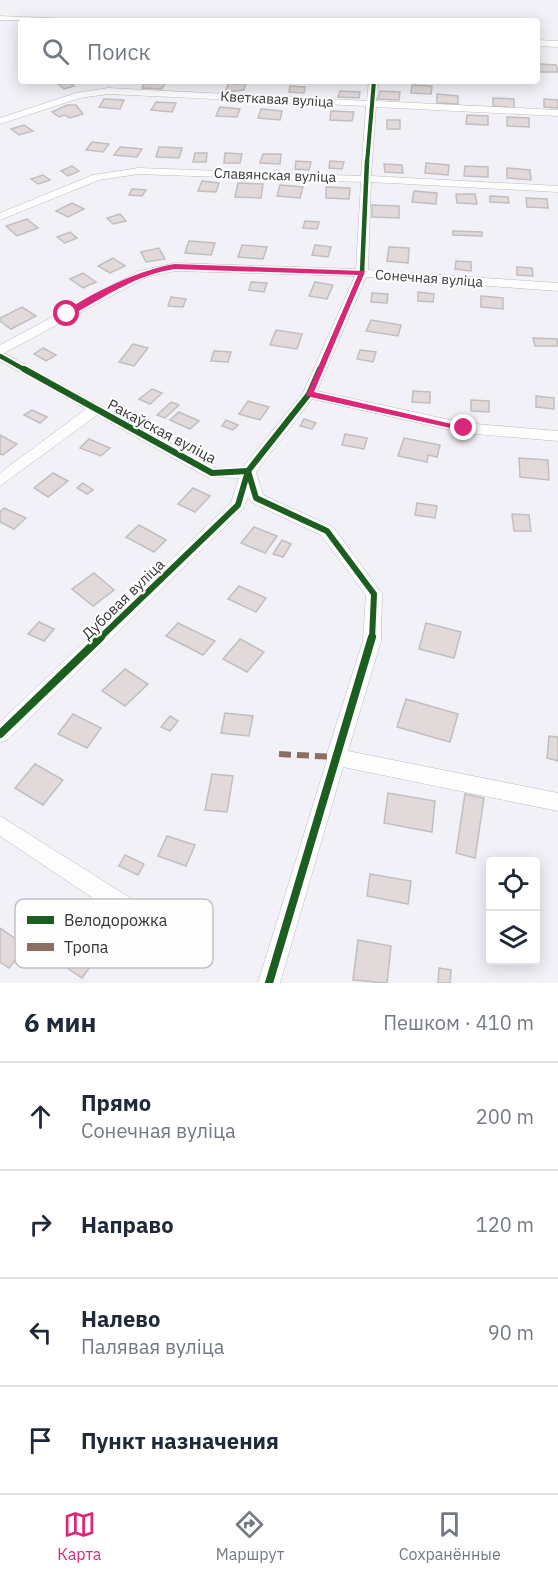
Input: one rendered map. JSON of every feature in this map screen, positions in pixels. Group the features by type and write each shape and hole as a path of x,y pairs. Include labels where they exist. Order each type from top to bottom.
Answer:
{"street":[{"path":"0,18 18,19"},
{"path":"540,43 558,44"},
{"path":"269,983 335,757 372,641 374,594 327,531 256,498 248,471 309,394 362,273 366,179 374,84"},
{"name":"Кветкавая вуліца","path":"0,121 79,95 108,91 558,113"},
{"name":"Славянская вуліца","path":"0,217 97,177 120,172 157,171 366,179 558,189"},
{"name":"Сонечная вуліца","path":"0,350 127,282 159,269 175,267 362,273 558,287"},
{"name":"Ракаўская вуліца","path":"0,356 212,473 228,474 248,471"},
{"path":"309,394 464,428 558,436"},
{"path":"0,482 96,409"},
{"name":"Дубовая вуліца","path":"0,734 238,506 248,471"},
{"path":"335,757 558,802"},
{"path":"0,825 113,899"}],"building":[{"path":"540,64 556,65 558,72 540,72"},
{"path":"58,84 74,86 64,89"},
{"path":"144,84 164,84 162,89 142,88"},
{"path":"229,84 245,84 244,90 225,92"},
{"path":"412,85 432,86 431,94 411,93"},
{"path":"290,86 305,87 304,93 289,92"},
{"path":"340,91 360,92 359,98 338,97"},
{"path":"380,91 400,92 399,100 378,99"},
{"path":"437,94 458,96 458,104 437,103"},
{"path":"493,98 514,99 514,108 493,106"},
{"path":"104,99 124,100 120,109 99,107"},
{"path":"544,99 558,100 558,108 544,107"},
{"path":"156,102 176,103 172,112 151,110"},
{"path":"67,105 76,105 83,114 70,118 65,115 59,117 52,112"},
{"path":"220,107 240,109 237,117 216,116"},
{"path":"261,109 282,111 280,120 258,118"},
{"path":"331,111 354,112 352,121 330,120"},
{"path":"467,115 488,116 488,125 466,124"},
{"path":"507,117 529,118 529,127 507,126"},
{"path":"387,120 400,120 400,129 387,129"},
{"path":"24,125 33,131 19,135 11,129"},
{"path":"92,142 109,144 103,152 86,150"},
{"path":"120,147 142,149 137,157 114,155"},
{"path":"159,147 182,148 179,158 156,157"},
{"path":"195,153 207,153 206,162 193,162"},
{"path":"225,153 242,154 240,163 224,163"},
{"path":"263,154 281,154 280,164 260,163"},
{"path":"296,161 311,162 309,170 295,169"},
{"path":"330,161 344,162 342,169 329,168"},
{"path":"426,163 449,165 448,175 425,173"},
{"path":"384,164 402,165 403,173 385,172"},
{"path":"72,166 79,171 68,176 61,171"},
{"path":"465,166 488,167 488,177 464,176"},
{"path":"507,168 530,170 531,180 507,178"},
{"path":"43,175 50,180 38,184 31,179"},
{"path":"202,181 219,183 216,192 198,191"},
{"path":"238,183 263,184 261,198 235,197"},
{"path":"280,185 303,187 300,198 277,196"},
{"path":"326,187 350,188 349,199 326,198"},
{"path":"132,189 146,190 142,196 129,195"},
{"path":"414,191 437,193 436,204 412,202"},
{"path":"456,194 475,194 477,204 457,203"},
{"path":"490,196 508,197 509,203 490,202"},
{"path":"526,198 547,199 548,208 527,207"},
{"path":"72,203 84,209 68,217 56,211"},
{"path":"372,205 399,206 399,218 372,217"},
{"path":"120,214 126,221 113,224 107,218"},
{"path":"27,219 38,228 17,236 6,226"},
{"path":"305,221 319,222 317,229 303,228"},
{"path":"453,231 482,232 482,236 453,235"},
{"path":"70,232 77,238 65,243 57,237"},
{"path":"189,241 215,243 211,255 185,253"},
{"path":"242,245 267,247 263,259 238,257"},
{"path":"315,245 331,247 328,257 312,255"},
{"path":"389,247 409,248 408,263 387,261"},
{"path":"159,248 165,259 146,262 141,252"},
{"path":"113,258 125,266 110,273 98,266"},
{"path":"456,261 471,262 471,271 455,269"},
{"path":"517,267 532,268 533,276 517,275"},
{"path":"83,273 96,282 83,288 70,279"},
{"path":"251,282 267,283 264,292 249,290"},
{"path":"315,282 333,285 327,299 309,296"},
{"path":"418,292 434,294 433,302 418,301"},
{"path":"372,293 388,294 387,303 371,302"},
{"path":"481,296 503,298 503,309 481,307"},
{"path":"171,297 186,299 183,307 168,306"},
{"path":"22,307 36,316 11,329 0,321 0,318"},
{"path":"371,320 401,325 398,336 366,331"},
{"path":"276,330 302,334 297,349 270,345"},
{"path":"533,338 557,339 558,346 535,346"},
{"path":"133,344 148,348 134,366 119,362"},
{"path":"43,348 56,355 46,361 34,354"},
{"path":"360,350 376,352 373,362 357,359"},
{"path":"214,351 231,352 228,362 211,361"},
{"path":"152,389 162,393 150,404 139,399"},
{"path":"413,391 430,392 430,403 412,402"},
{"path":"536,396 554,398 554,409 536,407"},
{"path":"471,400 489,401 489,412 471,411"},
{"path":"248,401 269,407 260,420 239,414"},
{"path":"171,402 179,405 165,418 157,415"},
{"path":"32,410 47,417 40,423 24,415"},
{"path":"179,412 199,421 190,429 170,420"},
{"path":"304,419 316,423 312,429 300,426"},
{"path":"226,420 238,425 233,430 222,426"},
{"path":"345,434 367,438 364,449 342,445"},
{"path":"0,435 17,444 3,455 0,454"},
{"path":"404,438 440,445 437,457 428,455 427,462 398,456"},
{"path":"89,439 110,448 101,456 80,448"},
{"path":"519,458 548,460 549,480 520,477"},
{"path":"53,473 68,481 48,497 34,488"},
{"path":"83,483 93,490 87,494 77,488"},
{"path":"193,488 210,496 195,512 178,504"},
{"path":"417,503 437,506 435,518 415,515"},
{"path":"4,508 26,518 14,529 0,522 0,512"},
{"path":"512,514 529,515 531,531 514,531"},
{"path":"139,525 166,540 154,552 126,537"},
{"path":"254,527 277,536 265,553 241,543"},
{"path":"282,540 291,544 283,557 273,554"},
{"path":"94,573 114,590 93,606 72,589"},
{"path":"239,586 266,598 256,612 228,599"},
{"path":"39,622 54,629 44,641 28,634"},
{"path":"178,623 215,641 203,655 166,636"},
{"path":"426,623 461,632 454,658 419,649"},
{"path":"240,639 264,652 247,672 223,659"},
{"path":"125,669 148,684 125,706 102,691"},
{"path":"406,699 458,714 450,742 397,727"},
{"path":"225,713 253,716 249,736 221,733"},
{"path":"73,714 101,728 87,748 58,734"},
{"path":"170,716 178,721 170,731 161,727"},
{"path":"549,736 558,737 558,761 547,758"},
{"path":"35,764 63,780 43,805 15,788"},
{"path":"212,774 233,776 227,812 205,810"},
{"path":"388,793 435,801 432,832 384,823"},
{"path":"465,794 484,798 475,858 456,853"},
{"path":"167,836 195,845 186,866 158,856"},
{"path":"125,855 144,864 138,875 119,866"},
{"path":"370,874 411,881 408,904 367,896"},
{"path":"0,928 15,938 15,960 9,968 0,962"},
{"path":"358,940 391,946 387,983 353,980"},
{"path":"67,968 89,968 82,978"},
{"path":"439,968 451,970 450,983 438,983"}],"marked path":[{"path":"279,754 335,757"}],"cycle path":[{"path":"0,734 238,505 248,471 309,394 362,273 368,131 374,84"},
{"path":"0,356 212,473 229,474 248,471 256,498 327,531 374,594 372,641 269,983"}],"route":[{"path":"67,314 143,274 159,269 175,267 362,273 309,394 464,428"}]}
